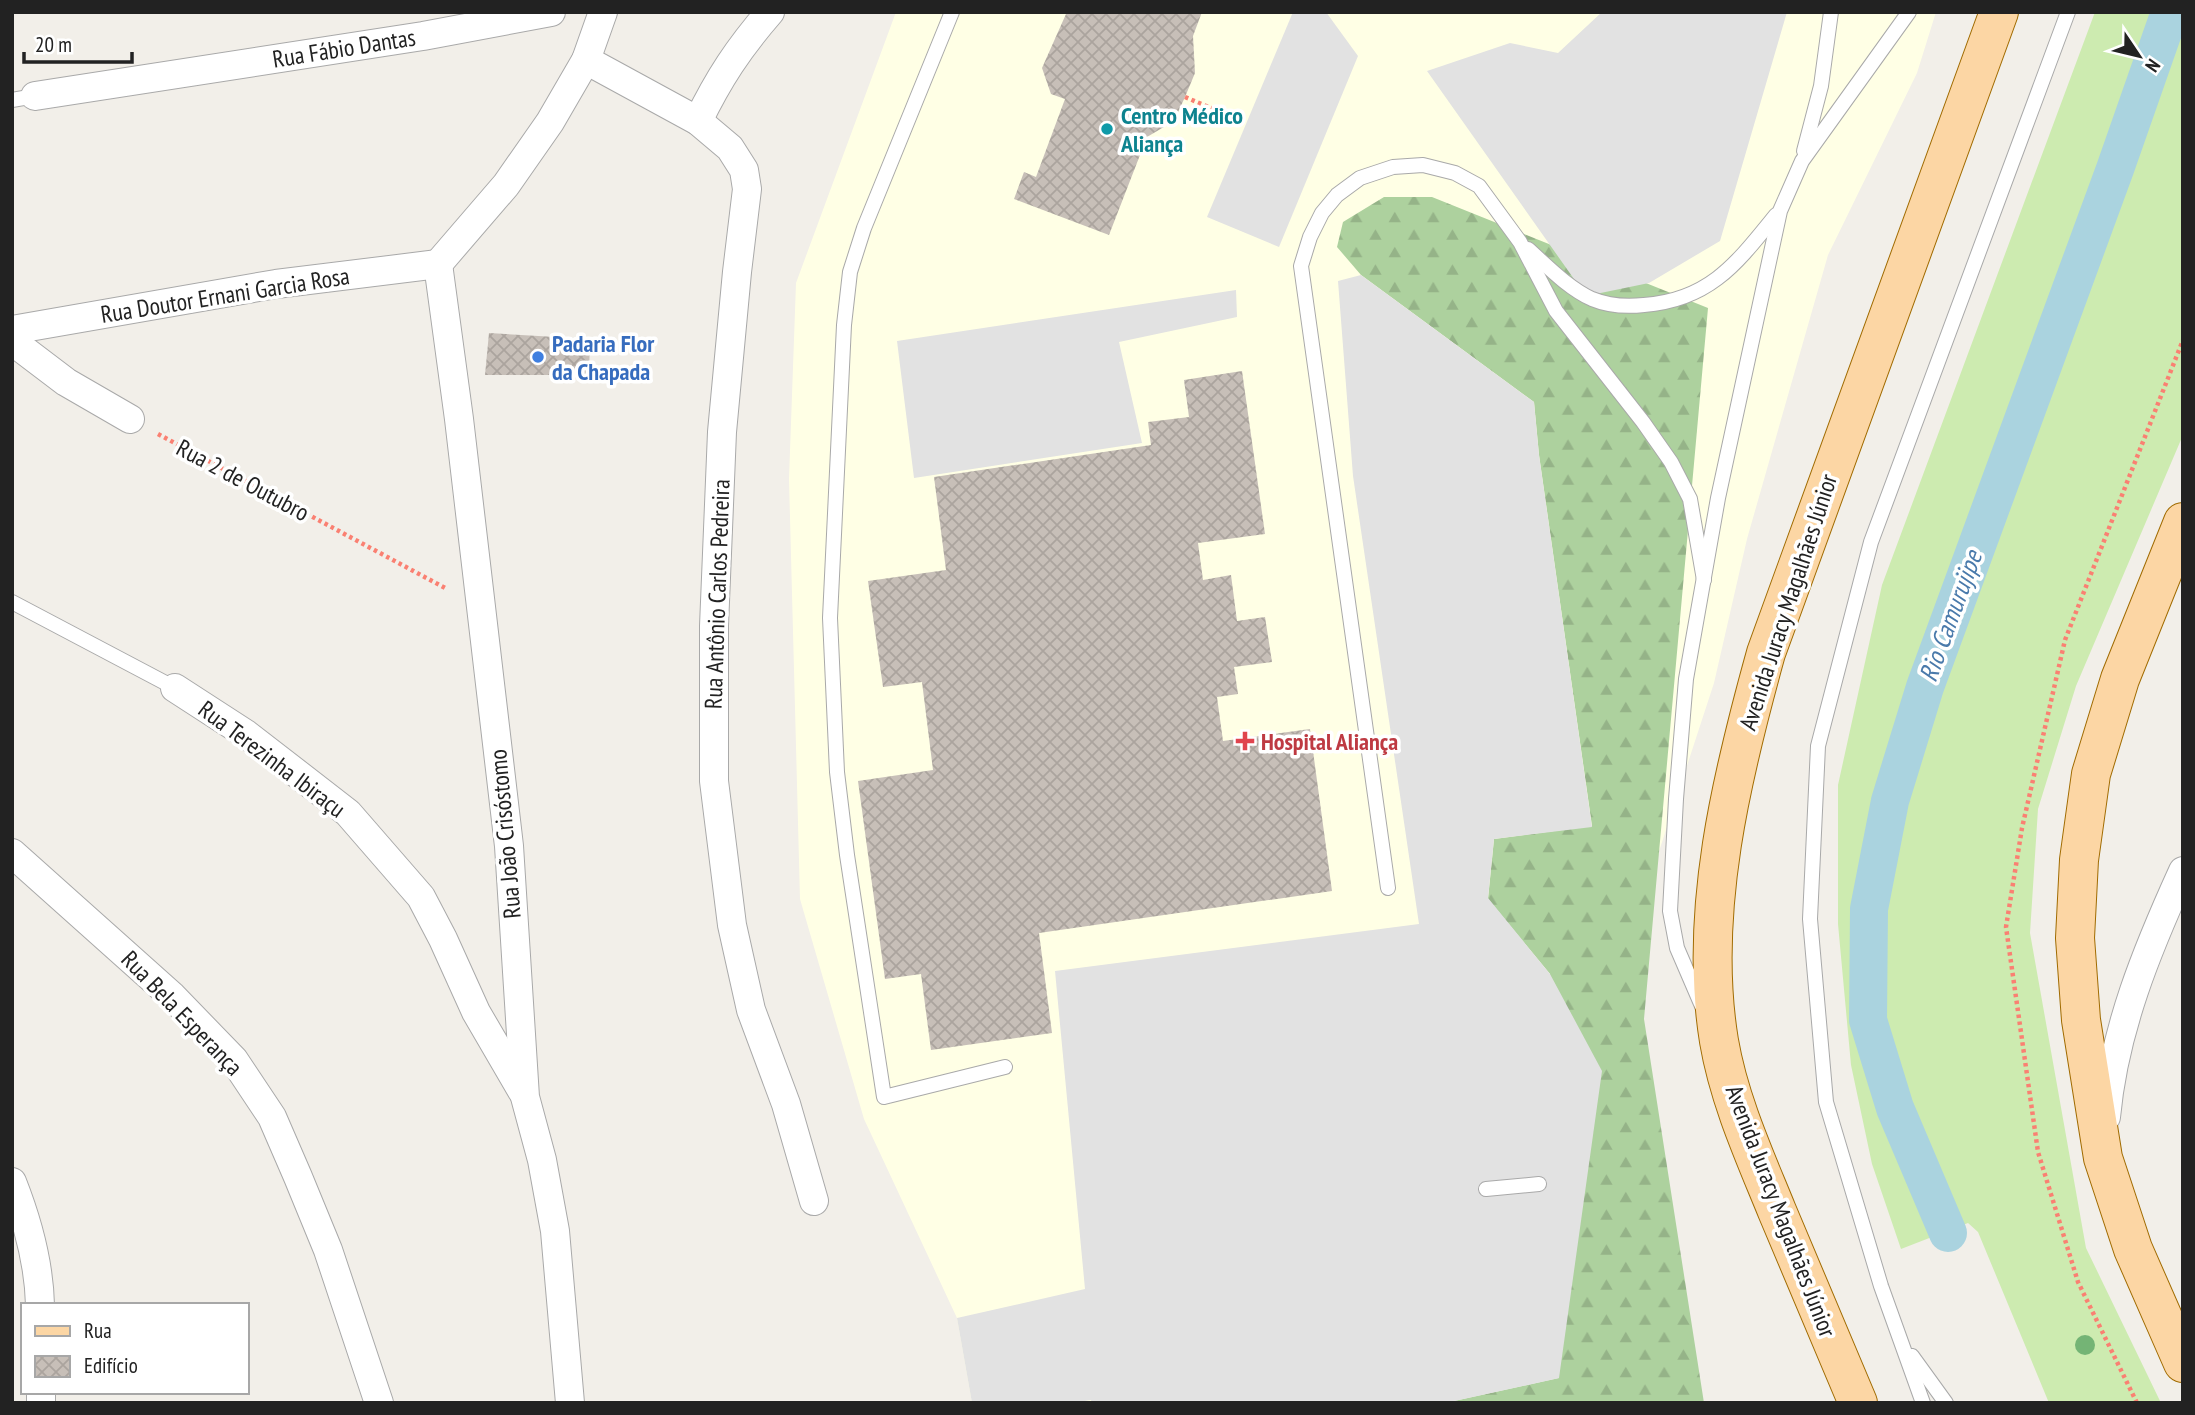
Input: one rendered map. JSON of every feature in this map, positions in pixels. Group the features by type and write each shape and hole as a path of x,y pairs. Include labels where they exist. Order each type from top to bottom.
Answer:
{"main road":[{"name":"Avenida Juracy Magalhães Júnior","path":"1858,1403 1753,1152 1735,1101 1719,1041 1713,965 1716,893 1727,811 1744,733 1766,653 2000,12"},
{"path":"2183,522 2116,691 2091,774 2079,860 2075,938 2081,1020 2103,1158 2133,1249 2183,1363"}],"street":[{"name":"Rua Fábio Dantas","path":"23,98 423,36 551,12"},
{"path":"438,264 506,185 550,122 586,60 603,12"},
{"path":"698,121 718,80 740,46 770,12"},
{"name":"Rua Antônio Carlos Pedreira","path":"586,60 698,121 730,148 744,170 747,189 722,432 714,626 713,781 732,925 751,1010 786,1104 814,1201"},
{"name":"Rua Doutor Ernani Garcia Rosa","path":"12,331 275,284 438,264"},
{"name":"Rua João Crisóstomo","path":"438,264 509,846 526,1097 555,1231 570,1403"},
{"path":"12,341 66,382 130,419"},
{"name":"Rua Terezinha Ibiraçu","path":"175,688 246,734 348,813 421,897 476,1012 526,1097"},
{"name":"Rua Bela Esperança","path":"12,853 172,996 234,1060 272,1117 298,1177 328,1250 379,1403"},
{"path":"2103,1158 2109,1085 2119,1037 2137,981 2183,871"},
{"path":"12,1182 27,1226 40,1303"}],"lane":[{"path":"952,12 864,228 850,272 844,325 830,618 837,772 884,1097 1005,1067"},
{"path":"1719,1041 1677,948 1671,911 1676,799 1686,679 1718,498 1780,211 1802,161 1821,86 1832,24 1831,12"},
{"path":"1802,161 1909,12"},
{"path":"1923,1403 1881,1286 1826,1102 1810,919 1818,746 1871,542 2068,12"},
{"path":"1388,888 1301,266 1310,237 1322,213 1337,195 1360,178 1393,167 1423,165 1455,173 1479,186 1520,242 1556,311 1671,462 1690,499 1704,580"},
{"path":"1520,242 1591,299 1623,307 1667,303 1708,287 1741,258 1780,211"},
{"name":"Rua Terezinha Ibiraçu","path":"12,602 175,688"},
{"path":"1486,1189 1539,1184"},
{"path":"1903,1342 1946,1403"}],"path":[{"path":"1185,97 1218,111"},
{"name":"Rua 2 de Outubro","path":"130,419 481,607"}],"shaded area":[{"name":"Hospital Aliança","path":"896,12 1936,12 1917,73 1828,255 1747,539 1714,683 1632,934 1445,1403 972,1403 957,1318 864,1119 800,899 789,479 796,283"},
{"path":"1293,12 1326,12 1358,56 1279,247 1207,217"},
{"path":"1602,12 1787,12 1720,241 1649,283 1586,296 1427,71 1510,43 1558,53"},
{"path":"1361,275 1534,402 1539,455 1592,827 1494,839 1488,898 1550,974 1602,1071 1559,1378 1445,1403 1092,1403 1091,1400 1072,1403 972,1403 957,1318 1085,1289 1055,971 1419,924 1353,476 1338,281"},
{"path":"1236,290 1237,317 1119,342 1142,443 914,478 897,341"}],"green space":[{"path":"2095,12 2183,12 2183,435 2076,686 2038,809 2030,933 2086,1248 2161,1403 2049,1403 1978,1232 1968,1223 1901,1249 1872,1164 1851,1065 1838,924 1838,785 1882,585"},
{"path":"1384,197 1432,197 1708,308 1644,1019 1704,1403 1445,1403 1559,1378 1550,974 1488,899 1494,839 1592,826 1539,455 1534,402 1361,275 1337,247 1343,222"}],"building":[{"name":"Centro Médico Aliança","path":"1202,12 1193,36 1195,73 1185,97 1174,121 1147,137 1109,235 1014,199 1024,172 1036,177 1065,99 1051,94 1042,68 1066,14"},
{"name":"Padaria Flor da Chapada","path":"489,333 590,339 589,375 485,375"},
{"name":"Hospital Aliança","path":"1242,371 1265,534 1198,543 1203,580 1231,575 1237,621 1265,617 1272,662 1234,667 1238,694 1217,697 1223,741 1310,729 1332,891 1039,933 1052,1033 931,1050 921,974 885,979 858,781 933,770 922,682 883,687 868,581 946,570 934,477 1151,445 1148,422 1189,417 1184,380"}],"waterway":[{"name":"Rio Camurujipe","path":"1948,1233 1895,1108 1868,1020 1869,909 1890,801 1925,687 2170,12"}],"place":[{"name":"Centro Médico Aliança","path":"1107,129"},
{"name":"Padaria Flor da Chapada","path":"538,357"},
{"name":"Hospital Aliança","path":"1245,741"}]}
